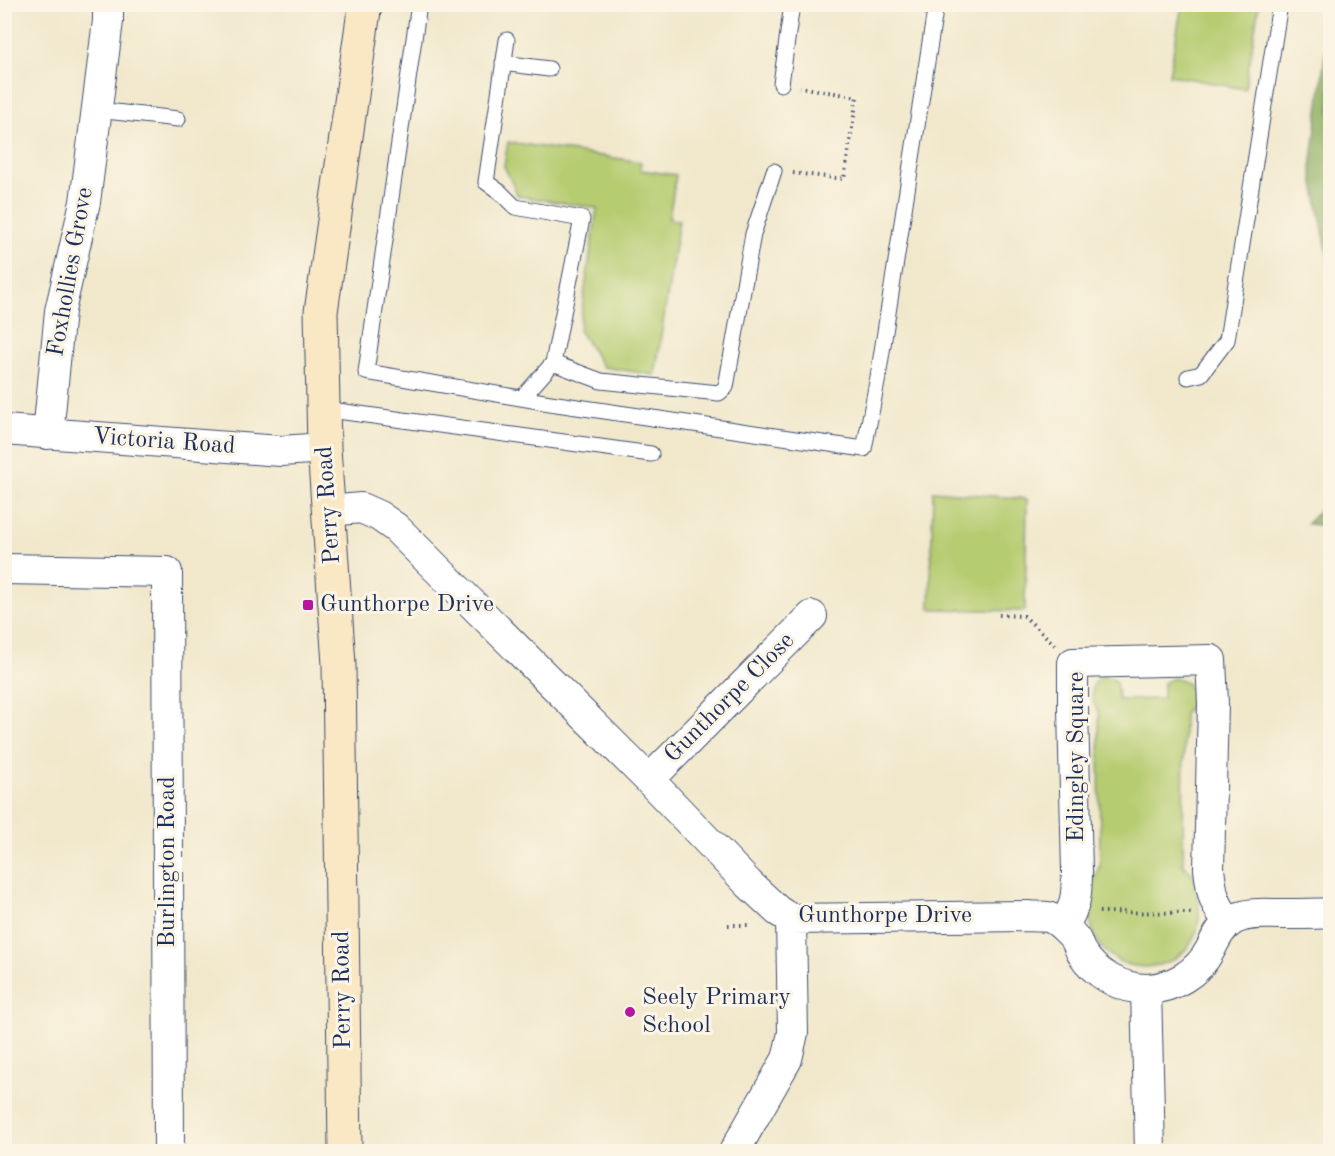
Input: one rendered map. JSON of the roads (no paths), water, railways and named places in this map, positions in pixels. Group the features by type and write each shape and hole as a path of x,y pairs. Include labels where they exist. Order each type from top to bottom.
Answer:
{"street":[{"name":"Foxhollies Grove","path":"48,434 60,311 85,202 83,109 108,21 108,4"},
{"name":"Perry Road","path":"345,1152 339,664 324,448 321,312 365,4"},
{"name":"Victoria Road","path":"4,430 281,451 324,448"},
{"name":"Gunthorpe Drive","path":"329,511 361,508 379,516 396,528 756,890 778,911 791,919 1029,916 1067,919"},
{"name":"Burlington Road","path":"4,569 167,572 169,1152"},
{"name":"Gunthorpe Close","path":"649,780 812,616"},
{"name":"Edingley Square","path":"1067,919 1077,896 1073,663 1211,660 1213,704 1209,869 1211,893 1222,913"},
{"path":"1067,919 1082,953 1102,975 1131,987 1146,989 1176,982 1201,964 1210,952 1222,913 1236,918 1251,914 1330,913"},
{"path":"734,1152 787,1059 793,1033 791,919"},
{"path":"1146,989 1150,1152"}],"lane":[{"path":"419,4 366,372 522,398 864,449 878,377 936,4"},
{"path":"781,84 792,4"},
{"path":"1188,377 1201,374 1227,340 1280,4"},
{"path":"507,40 486,182 515,207 582,219 553,363 522,398"},
{"path":"504,63 549,69"},
{"path":"83,109 178,119"},
{"path":"553,363 601,381 719,393 726,387 753,234 774,171"},
{"path":"323,409 651,453"}],"place":[{"name":"Gunthorpe Drive","path":"308,605"},
{"name":"Seely Primary School","path":"630,1012"}]}
